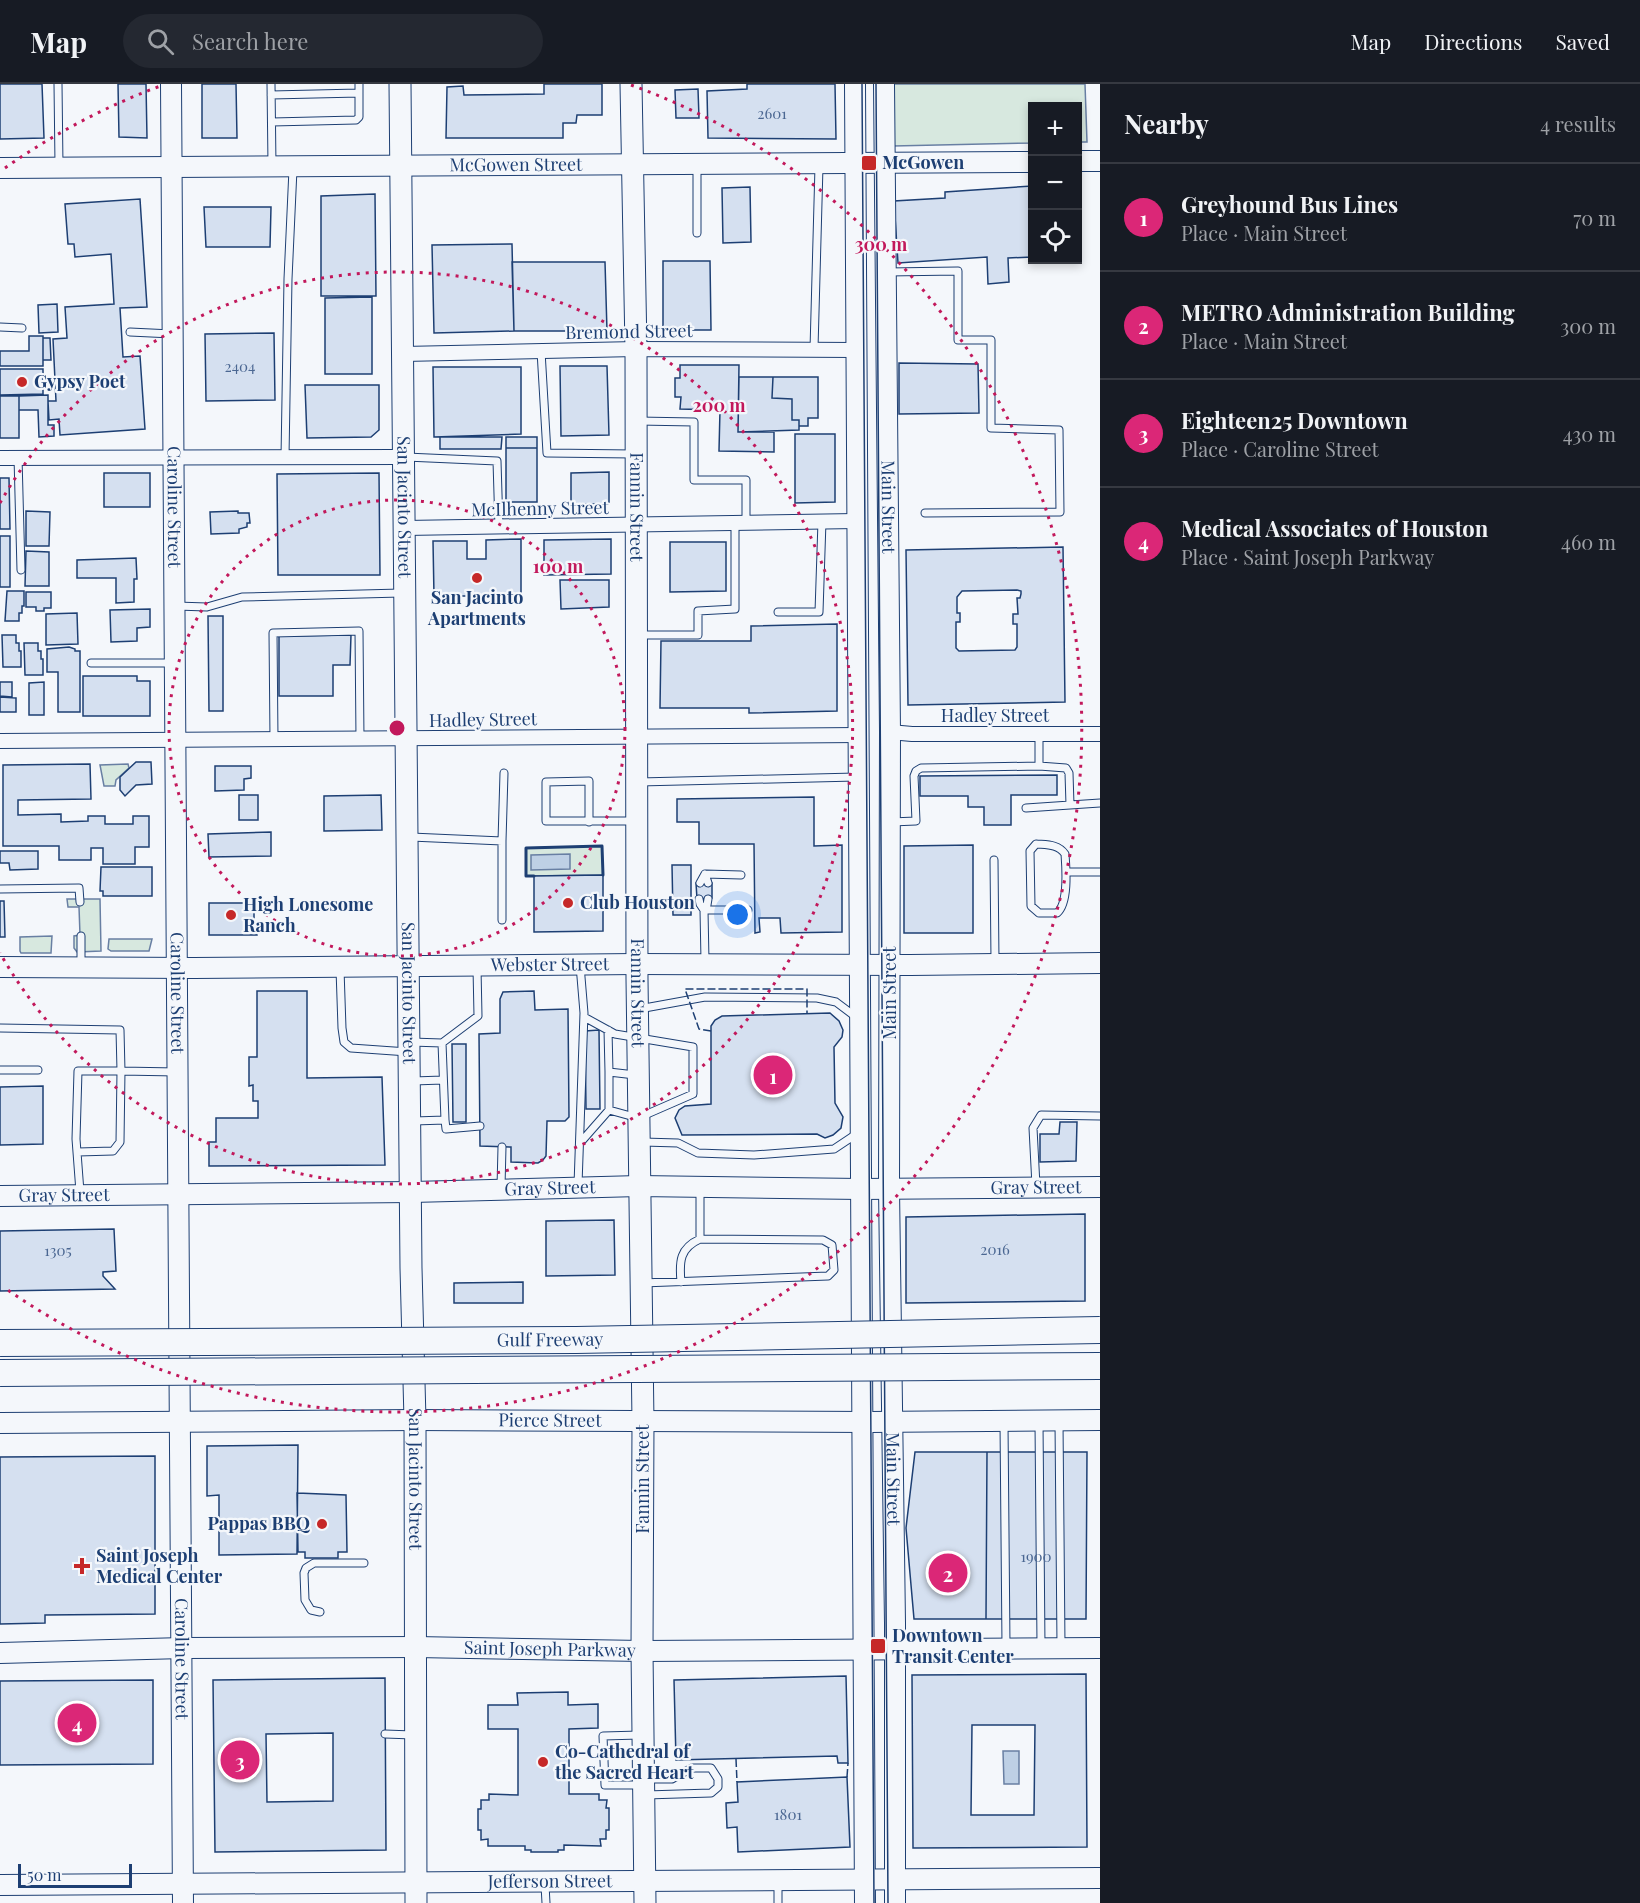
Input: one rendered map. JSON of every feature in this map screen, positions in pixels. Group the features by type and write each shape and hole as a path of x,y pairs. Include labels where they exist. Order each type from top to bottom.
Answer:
{"highway":[{"name":"Gulf Freeway","path":"0,1343 576,1340 1100,1330"},
{"name":"Gulf Freeway","path":"0,1373 1100,1366"}],"main road":[{"name":"Caroline Street","path":"171,84 183,1894"},
{"name":"San Jacinto Street","path":"400,84 415,1420 416,1893"},
{"name":"Fannin Street","path":"631,84 636,349 636,964 643,1422 642,1651 645,1903"},
{"name":"Main Street","path":"855,84 865,1903"},
{"name":"Main Street","path":"884,84 890,732 888,822 889,1189 895,1649 895,1903"},
{"path":"1082,161 1100,161"},
{"name":"McGowen Street","path":"0,168 1028,162"},
{"name":"Webster Street","path":"0,967 1100,963"},
{"name":"Gray Street","path":"0,1196 412,1192 639,1186 861,1189 1100,1187"},
{"name":"Pierce Street","path":"0,1424 415,1420 643,1422 1100,1420"},
{"name":"Saint Joseph Parkway","path":"0,1653 183,1648 416,1647 642,1651 1100,1648"},
{"name":"Jefferson Street","path":"0,1886 183,1894 416,1893 545,1882 1100,1878"}],"street":[{"name":"Bremond Street","path":"403,354 636,349 856,350"},
{"path":"0,458 403,457"},
{"name":"McIlhenny Street","path":"405,528 856,521"},
{"name":"Hadley Street","path":"890,732 1100,734"},
{"name":"Hadley Street","path":"0,741 859,735"}],"lane":[{"path":"58,84 59,168"},
{"path":"271,84 273,167"},
{"path":"272,122 356,120 359,117 358,84"},
{"path":"271,95 359,93"},
{"path":"814,349 819,163"},
{"path":"697,164 697,233"},
{"path":"285,457 288,279 293,167"},
{"path":"885,272 958,271 958,340 991,340 992,428 1059,430 1060,512 926,513"},
{"path":"0,327 22,328"},
{"path":"130,332 172,334"},
{"path":"541,351 547,453 636,454"},
{"path":"635,635 698,635 698,611 735,609 746,480 694,480 694,422 636,421"},
{"path":"18,457 21,570"},
{"path":"403,457 497,461 499,527"},
{"path":"778,612 819,612 822,521"},
{"path":"174,606 207,607 242,597 406,593"},
{"path":"274,739 273,633 359,631 360,739"},
{"path":"91,663 175,663"},
{"path":"1039,734 1039,766"},
{"path":"888,822 916,821 914,776 921,768 1039,766 1066,768 1069,773 1070,805"},
{"path":"502,920 504,773"},
{"path":"636,782 858,777"},
{"path":"589,822 589,781 546,782 546,822 589,822 636,821"},
{"path":"1026,808 1100,803"},
{"path":"408,837 502,840"},
{"path":"1036,844 1053,845 1061,848 1065,854 1066,872 1064,902 1061,910 1053,914 1034,910 1030,900 1029,851 1032,846 1036,844"},
{"path":"994,860 995,964"},
{"path":"1066,872 1100,872"},
{"path":"705,874 741,875"},
{"path":"705,874 708,883"},
{"path":"700,883 705,874"},
{"path":"0,889 79,888 80,902"},
{"path":"699,899 704,910 705,964"},
{"path":"704,910 708,899"},
{"path":"704,910 748,910"},
{"path":"81,936 81,967"},
{"path":"578,1187 584,1017 580,964"},
{"path":"340,966 342,1028 344,1042 351,1048 410,1047 442,1043 478,1016 476,965"},
{"path":"637,1009 705,997 817,998 836,1002 860,1020"},
{"path":"584,1017 615,1034 693,1047 693,1094 638,1118 609,1110"},
{"path":"0,1028 120,1030 120,1142 113,1151 78,1152"},
{"path":"580,1143 609,1110 608,1030"},
{"path":"442,1043 446,1129 480,1126"},
{"path":"0,1070 38,1070"},
{"path":"81,1195 78,1152 78,1071 177,1072"},
{"path":"609,1072 638,1075"},
{"path":"411,1081 443,1080"},
{"path":"1037,1188 1033,1128 1041,1115 1100,1116"},
{"path":"411,1121 446,1120"},
{"path":"638,1142 678,1143 698,1154 754,1155 834,1149 860,1132"},
{"path":"501,1190 502,1147"},
{"path":"700,1187 700,1239"},
{"path":"640,1283 828,1276 834,1270 832,1245 823,1240 700,1239 691,1243 682,1256 679,1267 681,1281"},
{"path":"1039,1420 1041,1648"},
{"path":"1059,1420 1061,1648"},
{"path":"1004,1421 1006,1648"},
{"path":"320,1612 311,1610 305,1600 304,1573 306,1568 315,1563 364,1563"},
{"path":"385,1734 416,1735"},
{"path":"643,1735 603,1736 605,1785 643,1786 711,1793 718,1787 718,1779 711,1768 692,1768 672,1779 643,1786"},
{"path":"778,1880 778,1903"},
{"path":"545,1882 546,1903"}],"shaded area":[{"path":"892,84 1085,84 1087,142 1082,142 1082,102 1028,102 1028,143 893,146"},
{"path":"128,764 129,768 116,780 115,786 104,786 100,765"},
{"path":"602,846 603,875 526,876 526,848"},
{"path":"67,899 100,899 101,951 77,952 74,948 74,936 80,935 79,907 68,907"},
{"path":"52,936 51,953 21,953 20,937"},
{"path":"109,939 152,939 149,951 111,951 108,949"}],"water":[{"path":"570,854 570,869 531,870 531,855"},
{"path":"1003,1751 1019,1751 1019,1784 1004,1784"}],"building":[{"path":"0,84 42,84 44,138 0,139"},
{"path":"118,84 146,84 147,138 119,137"},
{"path":"202,84 236,84 237,138 202,138"},
{"path":"544,84 602,84 602,115 577,115 576,123 563,123 563,138 446,138 447,87 463,86 464,95 544,94"},
{"path":"747,84 835,84 836,139 708,138 707,91 747,89"},
{"path":"698,89 699,118 676,118 675,90"},
{"path":"1028,186 1028,257 1008,258 1009,282 988,284 987,257 898,263 894,201 945,198 945,192"},
{"path":"750,187 751,242 723,243 722,188"},
{"path":"375,194 376,296 321,296 321,196"},
{"path":"140,199 147,307 120,308 123,357 140,356 145,429 60,435 59,419 49,420 48,401 56,401 53,339 67,338 65,307 114,304 111,254 75,257 74,244 68,244 65,204"},
{"path":"204,207 271,207 270,247 206,247"},
{"path":"512,244 514,331 434,333 432,245"},
{"path":"663,261 710,261 711,330 663,330"},
{"path":"512,262 605,262 607,331 514,331"},
{"path":"372,297 372,374 325,374 325,298"},
{"path":"57,304 58,332 39,333 38,305"},
{"path":"274,333 275,400 206,401 205,334"},
{"path":"29,336 43,336 43,366 0,366 0,351 29,351"},
{"path":"43,338 50,338 51,360 43,360"},
{"path":"899,363 978,364 979,413 899,414"},
{"path":"680,365 739,365 738,432 774,432 774,452 719,451 720,410 680,409 681,397 675,397 675,378 680,378"},
{"path":"560,366 607,366 609,435 561,436"},
{"path":"433,367 521,367 521,434 434,437"},
{"name":"Gypsy Poet","path":"0,369 43,369 43,394 0,395"},
{"path":"739,377 773,377 772,398 792,399 792,420 799,420 799,430 738,432"},
{"path":"773,377 818,377 818,418 808,418 808,426 799,426 799,420 792,420 792,399 772,398"},
{"path":"305,385 379,385 379,430 371,437 307,438"},
{"path":"48,395 48,425 54,425 54,436 39,437 38,410 19,410 19,396"},
{"path":"0,396 19,396 19,438 0,438"},
{"path":"795,434 835,434 835,502 795,503"},
{"path":"440,437 502,437 501,449 440,449"},
{"path":"506,437 537,437 537,448 506,448"},
{"path":"506,448 537,448 537,502 506,502"},
{"path":"609,472 609,504 571,504 571,473"},
{"path":"104,473 150,473 150,507 104,507"},
{"path":"379,473 380,575 278,575 277,474"},
{"path":"0,478 9,478 10,529 0,529"},
{"path":"26,511 50,512 49,546 26,546"},
{"path":"238,511 238,513 249,513 250,523 247,523 247,527 239,529 239,533 211,534 210,512"},
{"path":"0,536 10,536 10,587 0,587"},
{"name":"San Jacinto Apartments","path":"521,539 521,596 434,596 433,541 467,541 467,559 486,559 486,540"},
{"path":"611,539 611,574 544,575 544,540"},
{"path":"670,542 726,542 726,591 670,592"},
{"path":"1063,547 1065,702 908,705 906,550","holes":["962,591 1021,591 1020,598 1017,598 1018,614 1013,614 1013,624 1017,624 1015,650 959,651 956,648 956,622 960,622 960,613 957,613 957,597"]},
{"path":"26,551 49,552 49,586 25,586"},
{"path":"136,558 137,579 134,579 134,602 116,603 116,578 77,578 77,560"},
{"path":"560,580 609,580 609,607 561,609"},
{"path":"7,591 24,591 24,606 22,606 22,613 19,613 19,621 5,621"},
{"path":"26,592 51,592 51,608 36,611 36,607 26,607"},
{"path":"150,609 150,627 137,628 137,641 111,642 110,610"},
{"path":"77,613 78,644 46,645 46,614"},
{"path":"208,616 223,616 223,711 209,711"},
{"path":"837,624 837,711 749,713 749,708 660,708 661,641 751,641 751,626"},
{"path":"2,635 16,635 16,643 19,643 19,651 21,651 21,667 3,667"},
{"path":"351,635 350,665 333,665 333,696 279,696 279,636"},
{"path":"24,643 38,643 38,651 41,651 41,659 43,659 43,675 25,675"},
{"path":"69,647 80,651 80,712 58,712 58,672 47,672 47,649"},
{"path":"83,676 137,676 137,681 150,681 150,716 83,716"},
{"path":"0,682 12,682 12,697 0,696"},
{"path":"44,682 44,715 29,715 29,683"},
{"path":"0,697 16,698 16,712 0,712"},
{"path":"136,762 151,762 152,784 136,785 125,796 120,790 120,777"},
{"path":"90,764 91,799 18,800 18,815 61,814 61,822 88,821 88,816 105,816 105,824 133,824 133,816 149,816 149,847 135,847 135,864 103,864 103,848 91,848 91,860 59,860 59,846 3,846 3,765"},
{"path":"215,766 251,766 251,778 244,779 244,790 215,791"},
{"path":"1057,775 1057,795 1011,795 1011,825 984,825 984,807 968,807 968,796 920,796 920,776"},
{"path":"239,795 258,795 258,820 239,820"},
{"path":"381,795 382,830 324,831 324,796"},
{"path":"814,797 814,846 842,845 842,932 781,933 780,918 759,918 760,932 755,933 754,844 699,844 699,822 677,822 677,799"},
{"path":"271,832 271,856 209,857 208,834"},
{"path":"973,845 973,933 904,933 904,846"},
{"path":"0,851 38,851 38,869 10,870 9,863 0,863"},
{"path":"672,865 691,865 691,915 673,915"},
{"path":"101,867 152,867 152,896 103,896 103,891 100,891"},
{"name":"Club Houston","path":"603,875 603,931 534,932 534,876"},
{"path":"696,883 712,883 712,898 697,899"},
{"path":"0,901 4,901 5,937 0,937"},
{"name":"High Lonesome Ranch","path":"209,903 254,903 254,927 257,927 257,935 209,935"},
{"path":"257,991 307,991 307,1078 382,1077 385,1165 209,1166 209,1142 216,1142 216,1118 258,1118 258,1101 253,1101 253,1085 249,1086 249,1057 257,1057"},
{"path":"534,991 535,1010 568,1009 569,1117 565,1121 547,1121 546,1156 543,1160 538,1163 511,1162 511,1147 480,1146 479,1034 500,1033 500,999 503,992"},
{"path":"830,1013 839,1021 843,1030 842,1037 834,1047 835,1103 843,1117 841,1128 833,1135 825,1138 817,1134 682,1135 675,1118 679,1110 685,1106 711,1104 711,1026 715,1020 722,1016"},
{"path":"599,1030 600,1109 586,1109 585,1031"},
{"path":"452,1044 466,1044 466,1122 453,1122"},
{"path":"43,1086 43,1144 0,1145 0,1087"},
{"path":"1060,1122 1077,1122 1076,1161 1040,1162 1040,1134 1059,1134"},
{"path":"1085,1214 1085,1301 906,1303 906,1217"},
{"path":"614,1220 615,1275 546,1276 546,1221"},
{"path":"114,1229 116,1271 103,1272 103,1276 115,1289 0,1291 0,1231"},
{"path":"523,1282 523,1303 454,1303 454,1283"},
{"path":"298,1445 297,1554 219,1555 219,1495 207,1496 207,1446"},
{"path":"915,1452 987,1452 986,1619 914,1619 906,1528"},
{"name":"Downtown Transit Center","path":"987,1452 1087,1452 1086,1619 986,1619"},
{"path":"155,1456 155,1614 45,1615 45,1623 0,1624 0,1457"},
{"name":"Pappas BBQ","path":"297,1493 346,1495 347,1552 338,1552 338,1558 305,1558 305,1552 298,1552"},
{"path":"1086,1674 1087,1847 913,1848 912,1675","holes":["972,1725 1035,1725 1034,1815 971,1815"]},
{"path":"846,1676 848,1763 838,1763 837,1756 676,1760 674,1680"},
{"path":"385,1678 386,1850 215,1852 213,1680","holes":["333,1733 333,1801 267,1802 266,1734"]},
{"path":"153,1680 153,1764 0,1765 0,1681"},
{"name":"Co-Cathedral of the Sacred Heart","path":"568,1692 568,1705 598,1704 598,1728 569,1729 569,1794 599,1794 599,1800 607,1800 609,1830 606,1830 606,1839 600,1839 601,1846 564,1845 564,1850 558,1850 558,1852 531,1852 531,1850 525,1850 525,1846 488,1846 488,1839 481,1840 481,1830 478,1830 478,1809 481,1809 481,1800 489,1800 489,1794 518,1795 518,1729 488,1729 488,1705 518,1705 517,1693"},
{"path":"847,1777 850,1847 738,1852 737,1827 727,1828 726,1803 738,1802 737,1782"}],"tram line":[{"path":"862,84 874,1903"},
{"path":"876,84 888,1903"}],"fence":[{"path":"711,1031 699,1029 685,989 807,989 807,1014"},
{"path":"736,1759 737,1782"},
{"path":"847,1777 848,1763"}],"wall":[{"path":"534,876 526,876 526,848 602,846 603,875"}],"place":[{"name":"McGowen","path":"869,163"},
{"name":"Gypsy Poet","path":"22,382"},
{"name":"San Jacinto Apartments","path":"477,578"},
{"name":"Club Houston","path":"568,903"},
{"name":"High Lonesome Ranch","path":"231,915"},
{"name":"Greyhound Bus Lines","path":"773,1075"},
{"name":"Pappas BBQ","path":"322,1524"},
{"name":"Saint Joseph Medical Center","path":"82,1566"},
{"name":"METRO Administration Building","path":"948,1573"},
{"name":"Downtown Transit Center","path":"878,1646"},
{"name":"Medical Associates of Houston","path":"77,1723"},
{"name":"Eighteen25 Downtown","path":"240,1760"},
{"name":"Co-Cathedral of the Sacred Heart","path":"543,1762"}]}
